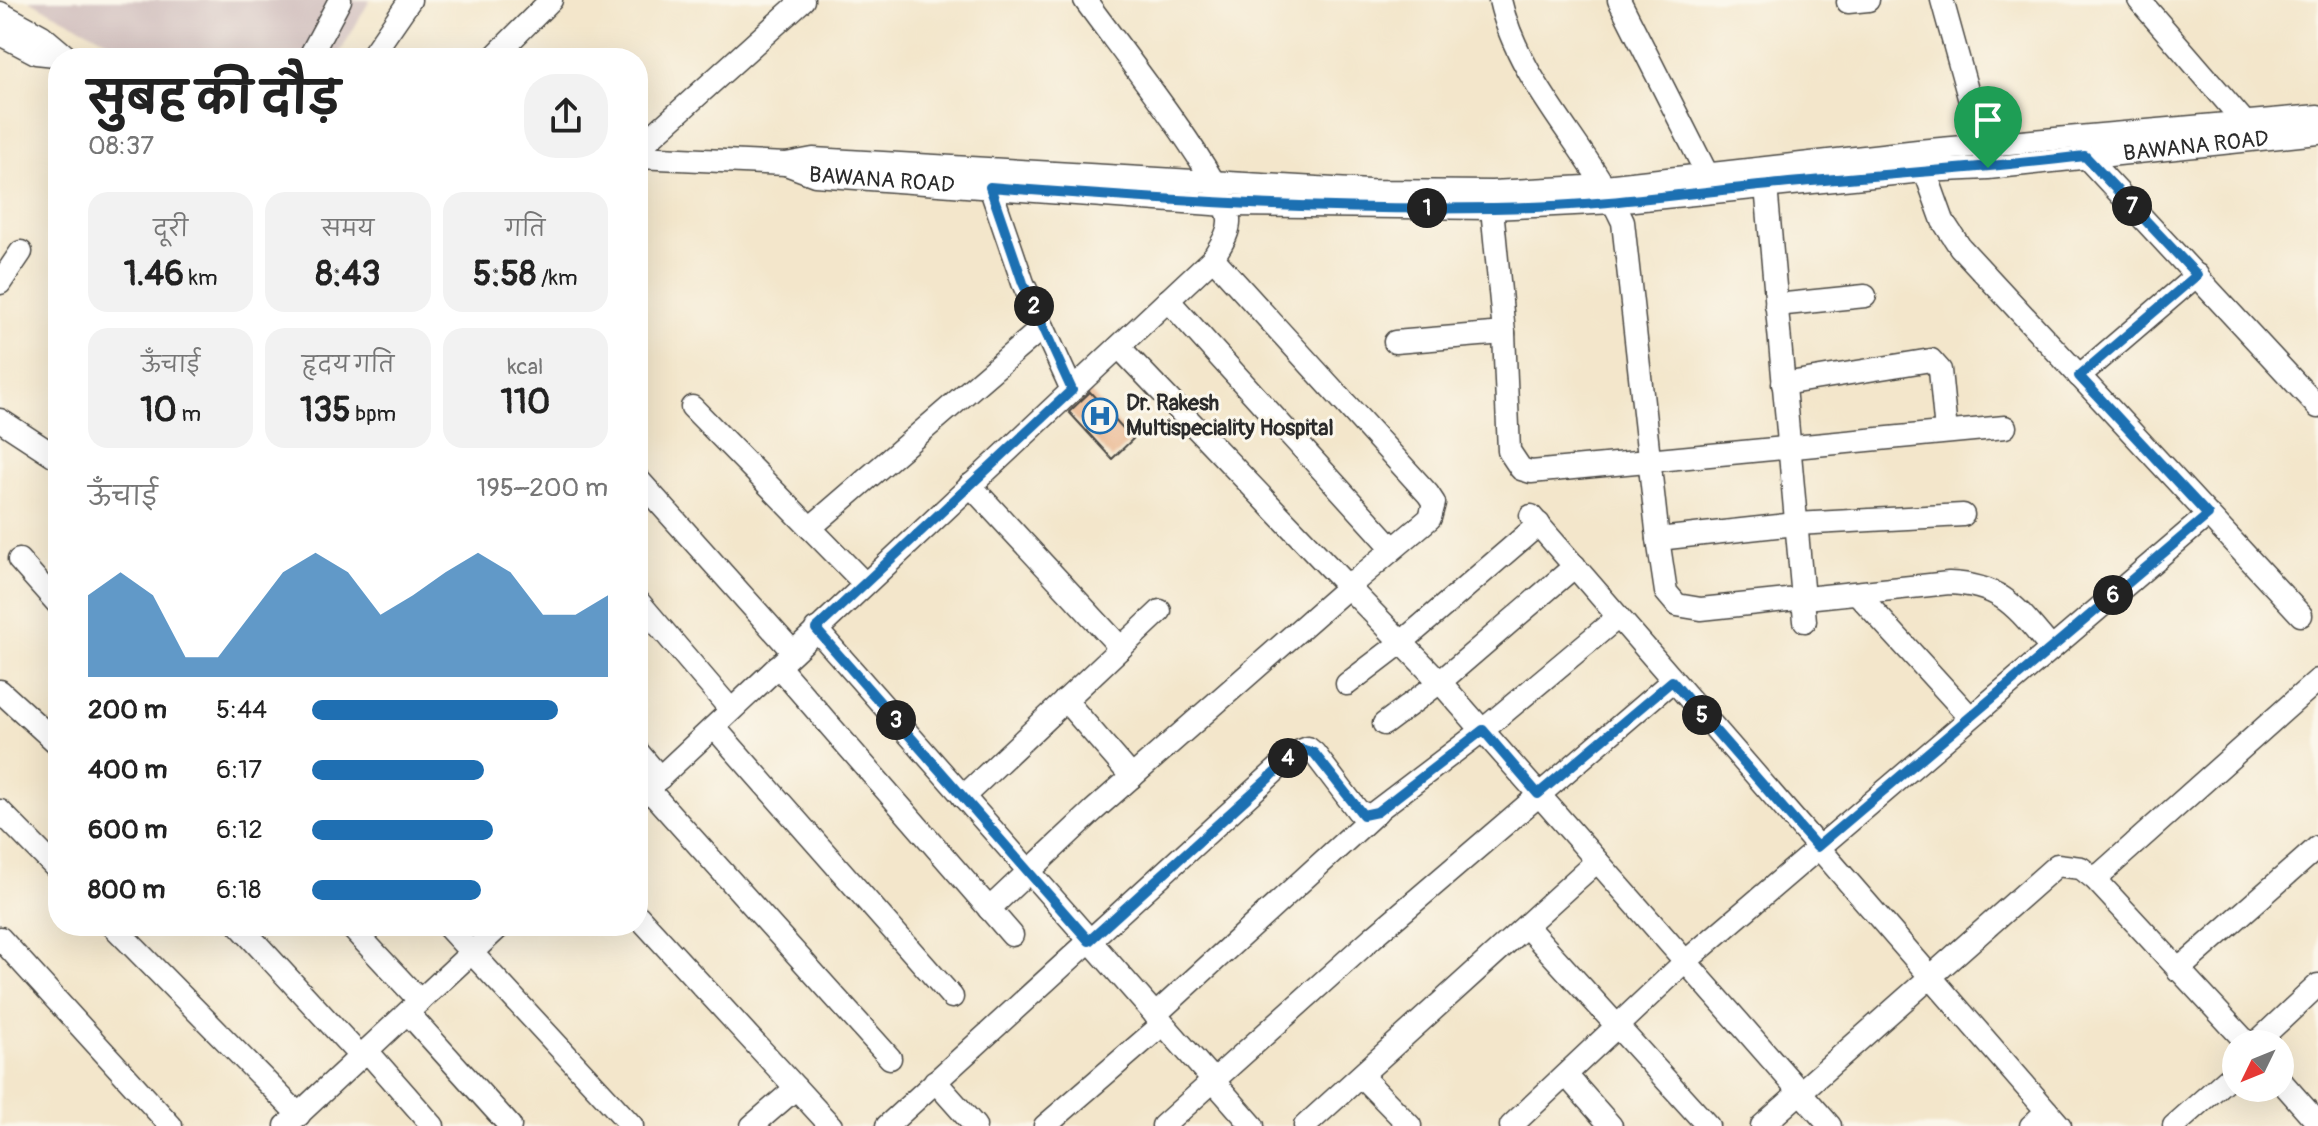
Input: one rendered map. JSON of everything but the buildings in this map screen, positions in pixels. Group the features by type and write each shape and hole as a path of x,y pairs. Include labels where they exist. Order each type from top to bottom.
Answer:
{"street":[{"path":"314,48 340,0"},
{"path":"377,48 410,0"},
{"path":"503,48 551,0"},
{"path":"648,140 803,0"},
{"path":"890,1058 649,788 1213,258 1230,222 1226,205 1215,183 1085,0"},
{"path":"1500,0 1513,42 1609,194 1626,234 1658,539 1666,592 1677,605 1701,609 1975,584 2000,593 2012,602 2051,648"},
{"path":"1619,0 1712,184"},
{"path":"1942,0 1985,158"},
{"path":"2139,0 2252,131"},
{"path":"0,13 42,36 56,48"},
{"path":"0,34 36,53 48,55"},
{"name":"BAWANA ROAD","path":"648,157 786,164 813,159 1215,183 1287,196 1492,208 1921,161 2085,156 2252,131 2318,116"},
{"name":"BAWANA ROAD","path":"1985,158 2252,131 2318,133"},
{"path":"2085,156 2318,407"},
{"path":"1921,161 1950,235 2301,615"},
{"name":"BAWANA ROAD","path":"1712,184 1766,186 1921,161"},
{"name":"BAWANA ROAD","path":"786,164 815,175 1226,205 1287,196 1492,192 1609,194"},
{"path":"1766,186 1805,621"},
{"path":"990,187 1023,283 1072,390"},
{"path":"1492,208 1504,333 1509,451 1521,469 1531,472 2005,427"},
{"path":"0,283 21,252"},
{"path":"989,909 1132,777 1434,511 1428,494 1213,258"},
{"path":"2079,376 2197,275"},
{"path":"1776,305 1865,296"},
{"path":"1168,300 1393,548"},
{"path":"810,528 1043,327"},
{"path":"1395,342 1504,333"},
{"path":"1119,347 1440,682 1830,1126"},
{"path":"1783,384 1931,360 1940,370 1946,432"},
{"path":"692,407 864,583"},
{"path":"0,420 48,451"},
{"path":"970,485 1121,648"},
{"path":"648,491 1012,935"},
{"path":"1658,539 1796,524 1963,515"},
{"path":"1511,1126 1685,962 2208,515"},
{"path":"1347,684 1402,642 1535,520 1930,977 2046,1121"},
{"path":"19,560 48,593"},
{"path":"1384,724 1440,682 1575,566"},
{"path":"1857,593 1970,717"},
{"path":"963,797 1160,611"},
{"path":"648,613 731,710"},
{"path":"1045,1126 1377,812 1483,730 1618,617"},
{"path":"816,629 1253,1126"},
{"path":"2095,879 2318,680"},
{"path":"1163,1126 1538,794 1672,681"},
{"path":"0,691 48,735"},
{"path":"1065,700 1132,777"},
{"path":"714,727 952,997"},
{"path":"887,1126 1301,749 1314,753 1358,811 1370,816 1377,812"},
{"path":"0,811 48,860"},
{"path":"2178,970 2318,847"},
{"path":"1305,1126 1597,861"},
{"path":"1762,1126 2057,865 2081,868 2095,879 2235,1030"},
{"path":"648,927 831,1126"},
{"path":"1527,927 1708,1126"},
{"path":"123,936 302,1119 364,1054 490,936"},
{"path":"250,936 433,1126"},
{"path":"358,936 510,1126"},
{"path":"456,936 632,1126"},
{"path":"0,939 171,1126"},
{"path":"2270,1030 2318,985"},
{"path":"1566,1075 1611,1126"},
{"path":"1361,1076 1410,1126"},
{"path":"935,1081 975,1126"},
{"path":"2174,1126 2222,1083"},
{"path":"752,1126 796,1088"},
{"path":"2294,1096 2318,1123"}],"shaded area":[{"path":"29,0 370,0 343,48 121,48"}],"place":[{"name":"Dr. Rakesh Multispeciality Hospital","path":"1100,416"}],"route":[{"path":"2085,156 2197,275 2079,376 2208,515 1817,847 1672,681 1538,794 1483,730 1377,812 1370,816 1363,815 1314,753 1308,748 1301,749 1089,941 816,629 1072,390 1023,283 990,187 1226,205 1547,207 1923,171 1988,168 2085,156"}]}
